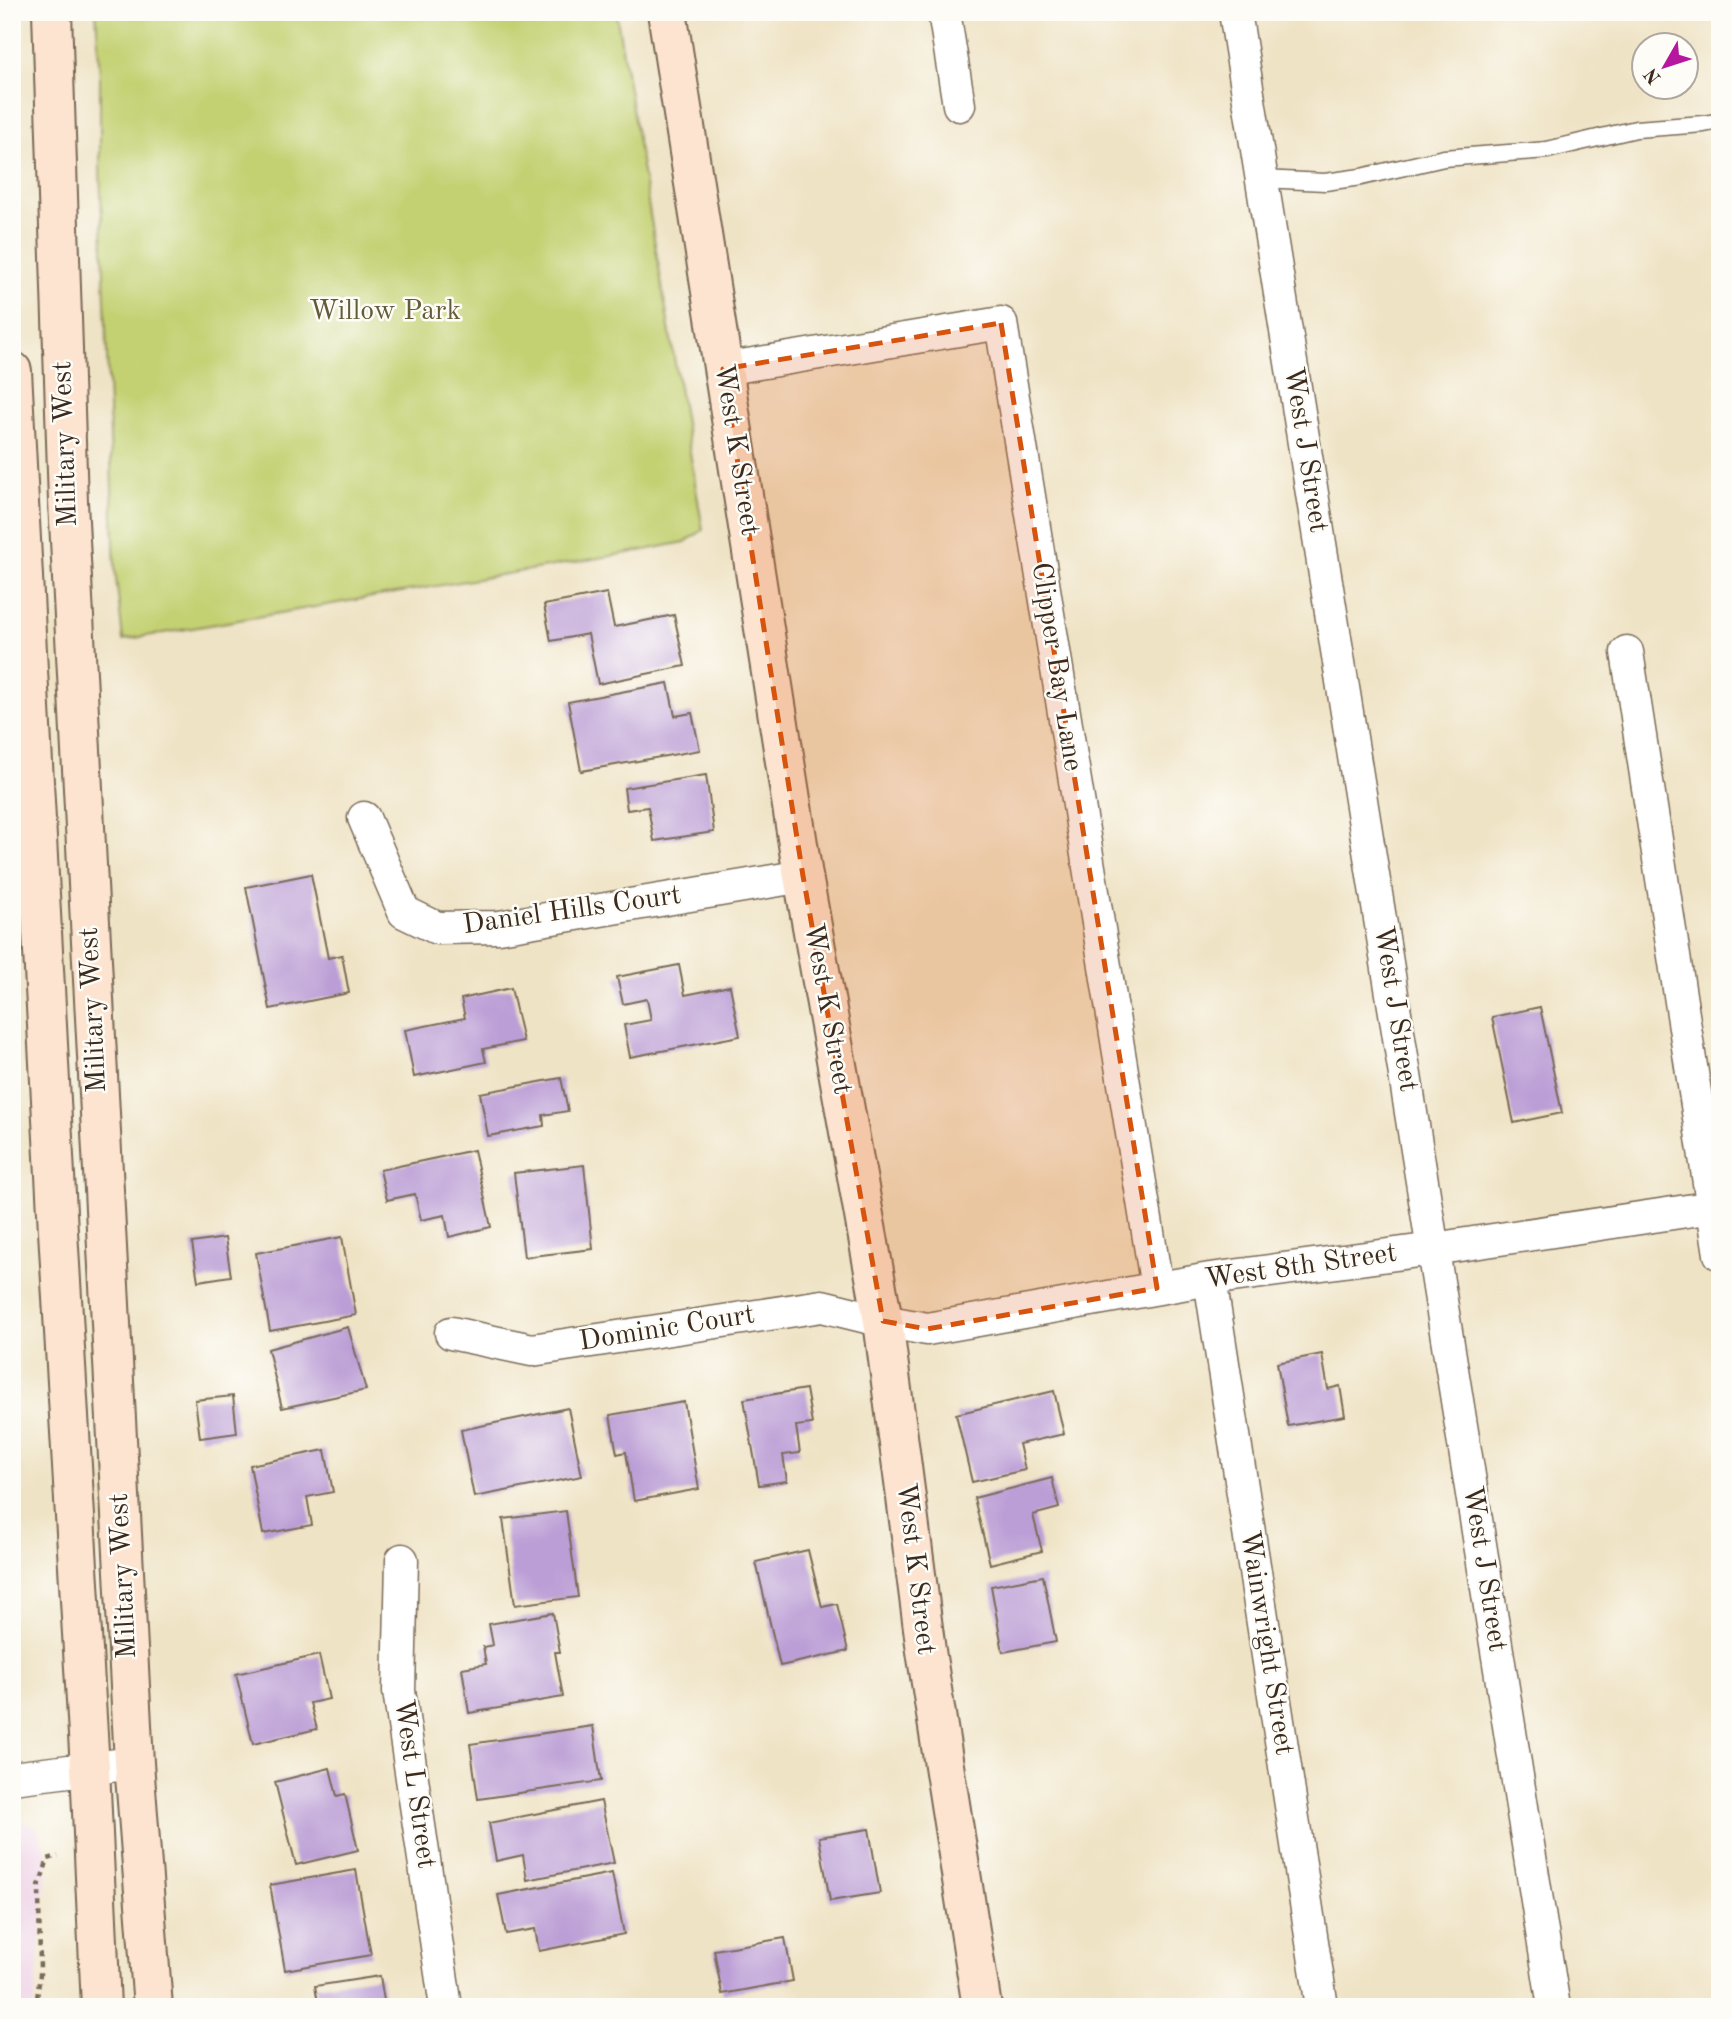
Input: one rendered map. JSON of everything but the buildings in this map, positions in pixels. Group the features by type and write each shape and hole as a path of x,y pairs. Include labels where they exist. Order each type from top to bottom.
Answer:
{"main road":[{"name":"Military West","path":"52,12 68,502 134,1763 153,2007"},
{"name":"West K Street","path":"667,12 803,876 883,1321 926,1651 982,2007"},
{"name":"Military West","path":"12,371 101,2007"}],"street":[{"path":"944,12 959,105"},
{"name":"West J Street","path":"1235,12 1554,2007"},
{"name":"Clipper Bay Lane","path":"723,369 1001,323 1157,1288"},
{"path":"1627,652 1716,1207 1720,1254"},
{"name":"Daniel Hills Court","path":"364,818 404,912 437,928 499,927 803,876"},
{"name":"West 8th Street","path":"883,1321 927,1329 1210,1279 1716,1207"},
{"name":"Wainwright Street","path":"1210,1279 1322,2007"},
{"name":"Dominic Court","path":"450,1333 533,1350 822,1306 883,1321"},
{"name":"West L Street","path":"402,1560 400,1691 446,2007"},
{"path":"12,1777 134,1763"}],"lane":[{"path":"1261,179 1325,182 1362,177 1444,158 1547,150 1636,129 1720,121"}],"path":[{"path":"36,2007 40,1974 39,1886 48,1859 67,1853"}],"highlighted area":[{"path":"1001,323 1157,1288 927,1329 883,1321 803,876 723,369"}],"shaded area":[{"path":"21,1821 38,1827 48,1859 34,2007 12,2007 12,1822"}],"green space":[{"name":"Willow Park","path":"96,12 616,12 703,530 685,542 645,550 123,640 115,569"}]}
